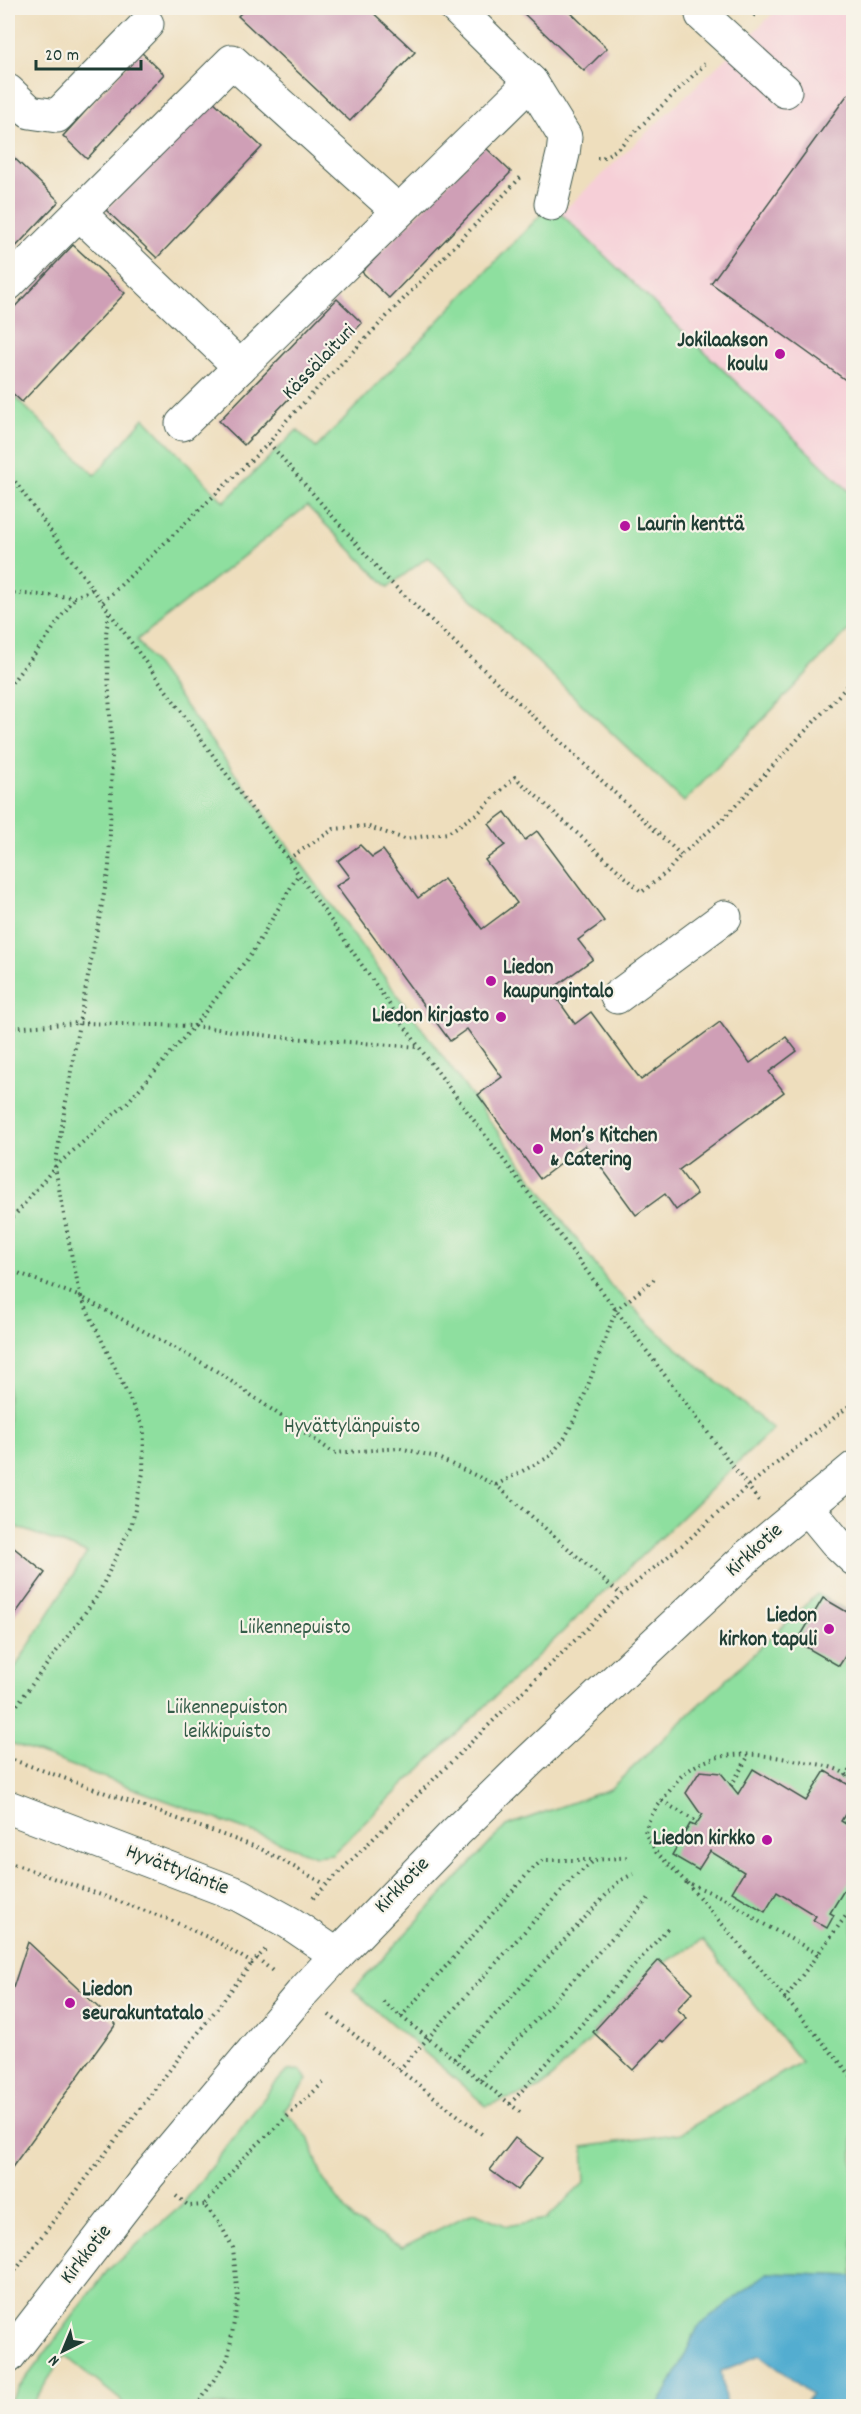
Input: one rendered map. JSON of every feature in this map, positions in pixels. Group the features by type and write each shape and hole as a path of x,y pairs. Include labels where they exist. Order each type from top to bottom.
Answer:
{"street":[{"path":"456,8 531,82 565,136 551,204"},
{"path":"709,8 702,15 784,91"},
{"path":"8,91 30,112 57,116 147,24"},
{"path":"8,284 232,61 398,212"},
{"path":"182,424 531,82"},
{"path":"79,213 240,367"},
{"path":"617,997 725,917"},
{"name":"Kirkkotie","path":"8,2357 161,2160 289,2008 337,1955 496,1792 780,1528 854,1468"},
{"path":"807,1507 835,1541 854,1559"},
{"name":"Hyvättyläntie","path":"8,1807 239,1894 290,1923 337,1955"}],"path":[{"path":"563,154 602,158 616,150 761,8"},
{"name":"Kässälaituri","path":"103,602 269,443 286,420 514,184 537,164 563,154"},
{"path":"269,443 386,578 681,855"},
{"path":"8,472 288,859 419,1047 780,1528"},
{"path":"8,593 75,597 93,589"},
{"path":"8,687 44,642 75,597"},
{"path":"8,1717 98,1595 132,1523 143,1473 144,1429 81,1297 55,1167 79,1023 109,868 112,754 106,634 109,613"},
{"path":"288,859 334,829 366,826 405,839 448,833 479,812 515,777 642,892 667,873 681,855 724,818 854,679"},
{"path":"8,1221 55,1167 128,1102 194,1026 252,953 298,875"},
{"path":"8,1028 79,1023 194,1026 278,1037 419,1047"},
{"path":"8,1269 81,1297 215,1370 334,1453 400,1448 435,1457 496,1485 621,1595"},
{"path":"496,1485 549,1457 564,1439 577,1415 616,1310 657,1277"},
{"path":"313,1898 621,1595 687,1541 748,1486 854,1402"},
{"path":"731,1786 749,1755"},
{"path":"854,1781 848,1774 821,1764 774,1756 714,1757 699,1763 683,1774 648,1819 645,1833 656,1852 686,1882 784,2000 854,2079"},
{"path":"8,1758 259,1848 326,1884"},
{"path":"842,1781 854,1765"},
{"path":"662,1801 697,1822"},
{"path":"401,2017 531,1870 543,1860 630,1857"},
{"path":"399,2070 572,1879 594,1860"},
{"path":"8,1862 168,1919 216,1941 252,1963"},
{"path":"454,2059 619,1881 633,1874"},
{"path":"686,1882 728,1900 760,1922 818,1954"},
{"path":"480,2080 649,1898"},
{"path":"784,2000 854,1905"},
{"path":"510,2104 670,1926"},
{"path":"8,2280 252,1963 273,1942"},
{"path":"257,1958 279,1975"},
{"path":"384,2002 520,2112"},
{"path":"326,2013 483,2135"},
{"path":"197,2406 228,2358 238,2298 233,2248 219,2222 204,2205 245,2156 324,2082"}],"shaded area":[{"name":"Jokilaakson koulu","path":"779,8 853,8 853,495 561,213"}],"green space":[{"name":"Hyvättylänpuisto","path":"551,204 853,495 853,625 684,802 428,557 388,587 307,506 137,640 611,1286 666,1339 773,1429 332,1854 316,1856 8,1742 8,1679 87,1553 8,1524 8,390 95,475 144,418 224,502 297,430 316,448"},
{"path":"817,1594 853,1614 853,2276 767,2273 657,2406 128,2406 64,2355 31,2406 8,2406 8,2402 108,2270 181,2206 287,2071 301,2070 307,2080 284,2110 308,2137 323,2179 354,2221 402,2247 474,2212 507,2226 546,2219 585,2182 583,2147 681,2133 801,2062 702,1940 663,1964 659,1961 593,2032 595,2035 541,2088 486,2106 353,1990 506,1826 610,1789"}],"water":[{"path":"767,2273 853,2276 853,2406 803,2406 811,2394 760,2355 721,2371 726,2406 657,2406 667,2391 698,2327"}],"building":[{"path":"246,8 368,8 415,52 350,121 238,16"},
{"path":"518,8 566,8 607,48 584,71"},
{"path":"140,51 164,74 87,159 63,136"},
{"path":"848,94 854,98 854,386 711,283"},
{"path":"211,99 262,147 157,258 106,210"},
{"path":"484,146 511,172 389,298 362,272"},
{"path":"8,152 59,201 8,255"},
{"path":"73,245 125,293 22,402 8,389 8,314"},
{"path":"337,299 362,323 244,445 219,421"},
{"name":"Liedon kirjasto","path":"505,812 525,840 537,831 604,921 578,940 593,959 551,990 575,1024 591,1012 641,1080 720,1022 750,1063 786,1037 797,1051 769,1072 784,1092 679,1170 697,1194 676,1210 665,1194 636,1215 585,1145 540,1179 478,1095 502,1077 467,1029 450,1041 336,886 350,877 338,861 360,845 372,857 383,850 418,898 444,879 482,929 517,903 485,860 505,845 489,824"},
{"path":"8,1543 45,1573 8,1624"},
{"name":"Liedon kirkon tapuli","path":"823,1598 854,1616 854,1642 839,1666 797,1642"},
{"name":"Liedon kirkko","path":"753,1769 806,1801 825,1771 854,1788 854,1800 841,1821 854,1829 854,1874 830,1913 834,1915 827,1928 813,1920 816,1916 777,1892 765,1912 732,1892 744,1872 710,1851 698,1870 672,1855 690,1824 695,1826 703,1814 686,1793 700,1771 721,1773 738,1794"},
{"path":"28,1942 116,2024 8,2173 8,2003"},
{"path":"659,1960 693,1992 677,2009 687,2018 664,2042 661,2040 633,2070 593,2032"},
{"path":"515,2138 542,2158 517,2190 490,2170"}],"place":[{"name":"Jokilaakson koulu","path":"780,354"},
{"name":"Laurin kenttä","path":"625,526"},
{"name":"Liedon kaupungintalo","path":"491,981"},
{"name":"Liedon kirjasto","path":"501,1017"},
{"name":"Mon’s Kitchen & Catering","path":"538,1149"},
{"name":"Liedon kirkon tapuli","path":"829,1629"},
{"name":"Liedon kirkko","path":"767,1840"},
{"name":"Liedon seurakuntatalo","path":"70,2003"}],"park label":[{"name":"Liikennepuisto","path":"295,1629"},
{"name":"Liikennepuiston leikkipuisto","path":"227,1721"}]}
